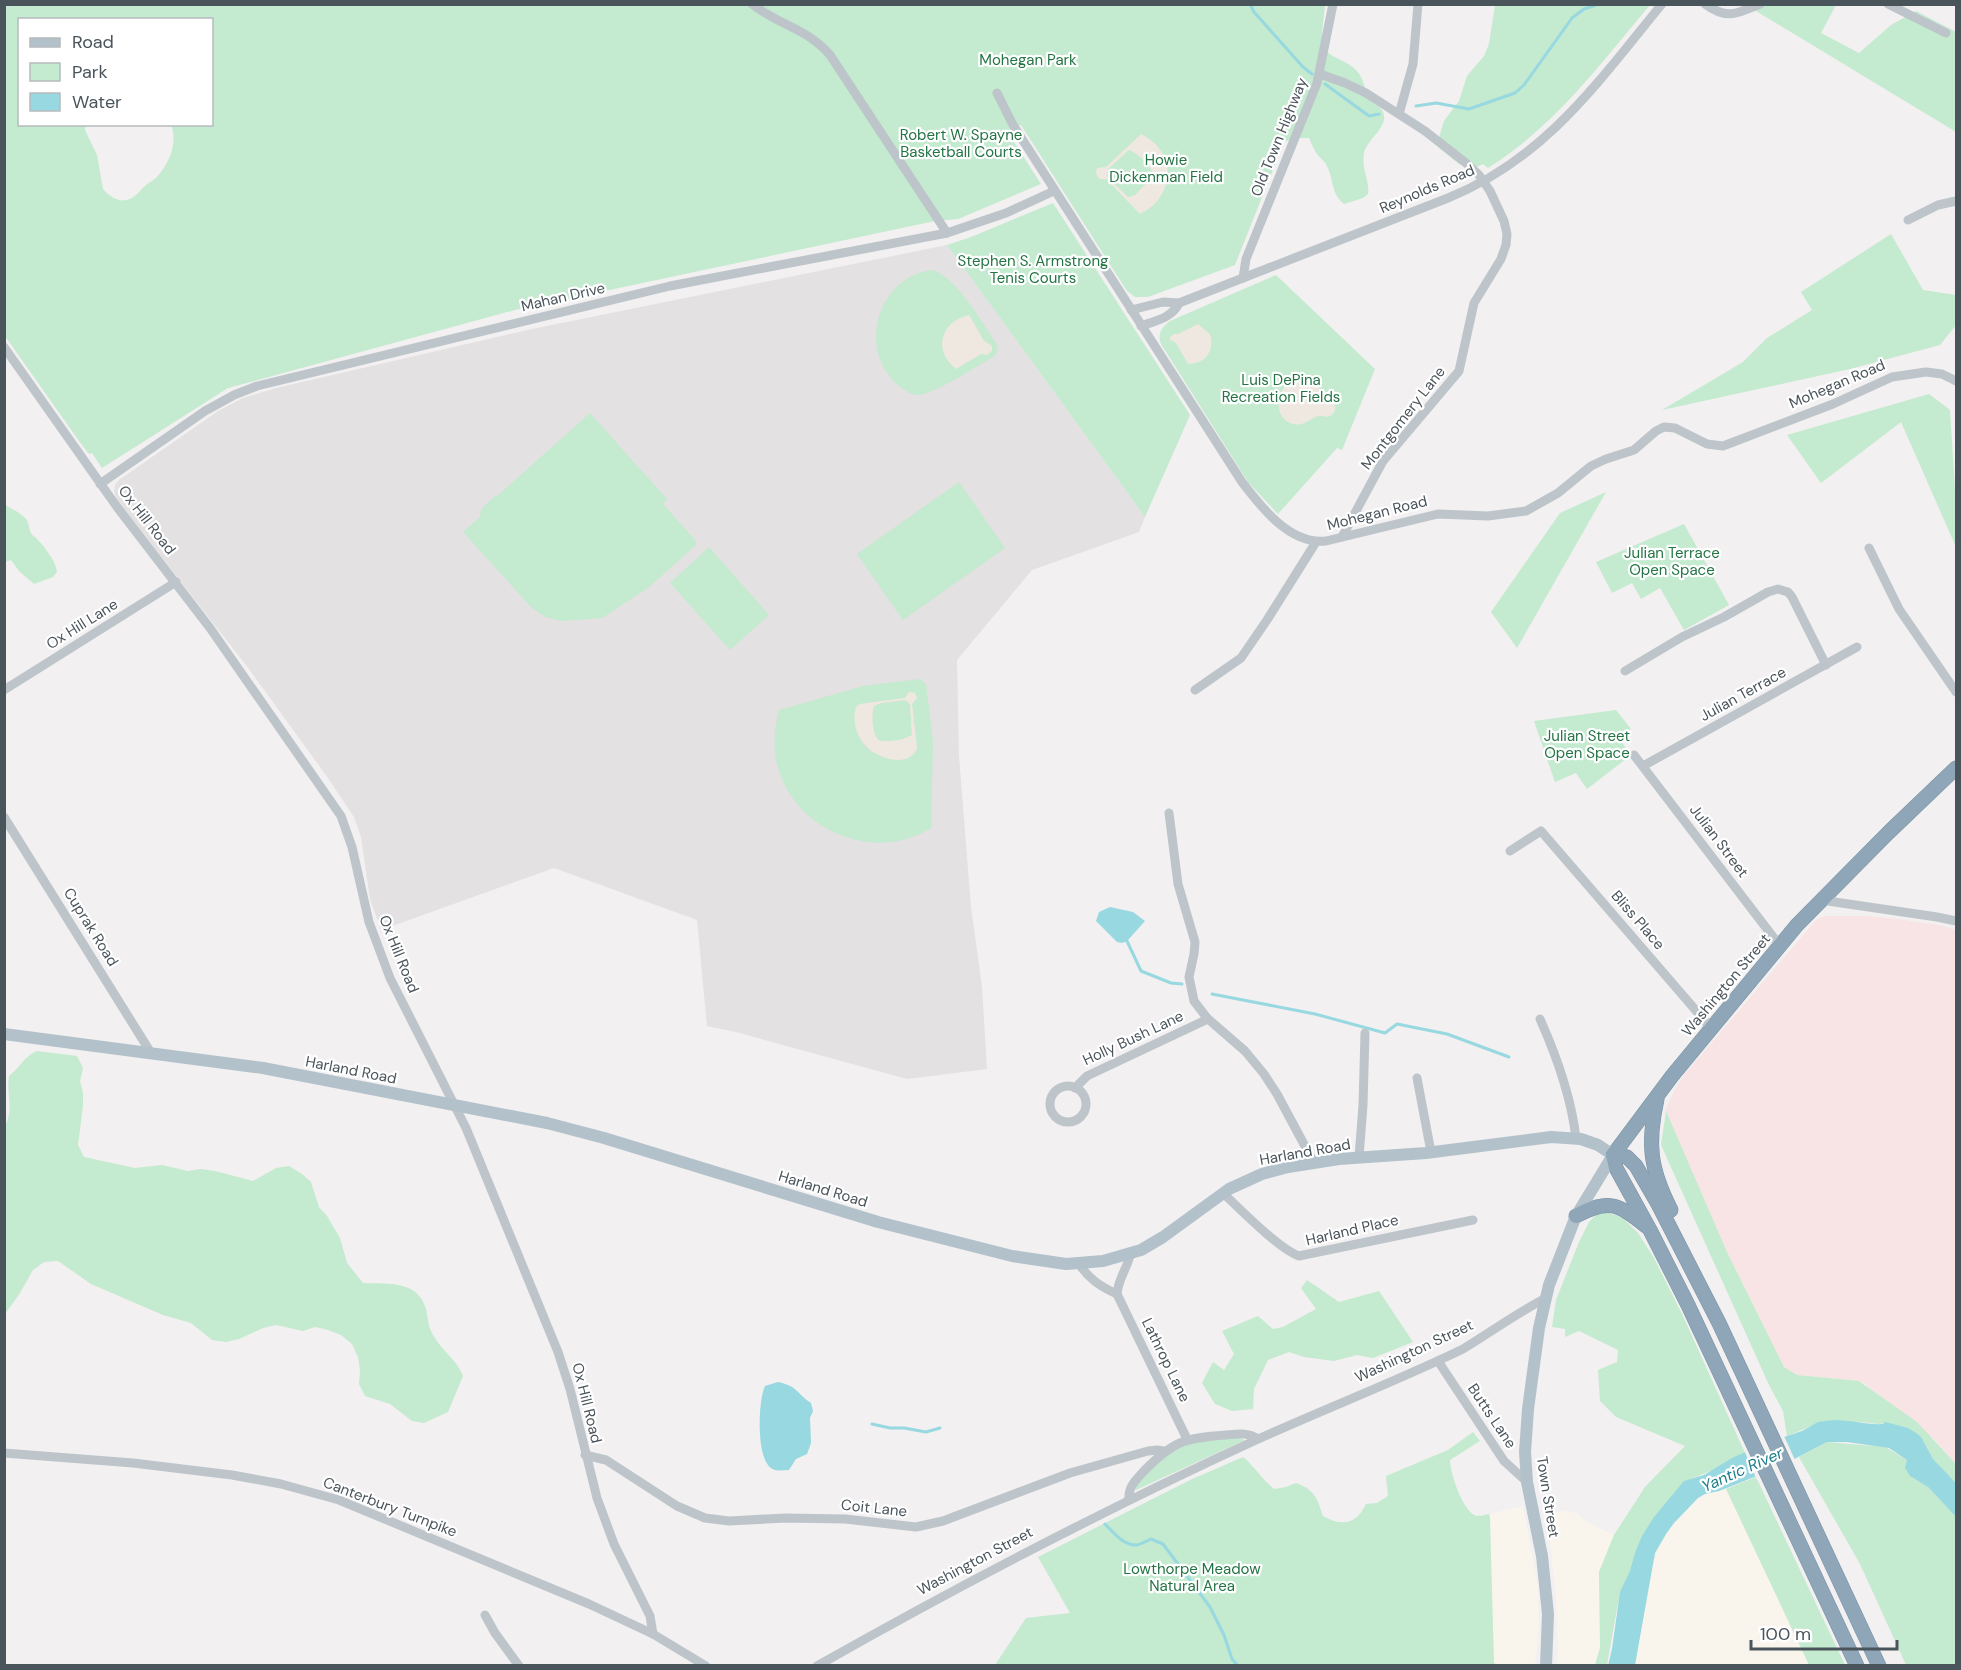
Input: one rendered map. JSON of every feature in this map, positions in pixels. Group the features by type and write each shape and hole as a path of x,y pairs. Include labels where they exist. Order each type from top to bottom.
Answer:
{"highway":[{"name":"Washington Street","path":"1613,1155 1659,1093 1780,946 1821,900 1888,832 1956,768"},
{"path":"1659,1093 1652,1127 1652,1159 1665,1199 1688,1243 1690,1265"},
{"path":"1857,1665 1746,1426 1650,1230 1616,1168 1613,1155 1627,1157 1636,1166 1690,1265 1879,1665"},
{"path":"1576,1216 1598,1206 1611,1204 1626,1211 1650,1230"}],"main road":[{"name":"Harland Road","path":"4,1034 263,1068 454,1104 590,1134 835,1210 922,1234 1033,1260 1079,1264 1130,1255 1155,1243 1223,1193 1262,1174 1314,1163 1536,1139 1576,1138 1595,1144 1613,1155"},
{"name":"Washington Street","path":"1546,1298 1576,1216 1613,1155"},
{"name":"Town Street","path":"1545,1665 1548,1614 1542,1556 1527,1482 1525,1452 1528,1409 1546,1298"}],"street":[{"path":"752,4 802,31 830,55 947,233"},
{"name":"Old Town Highway","path":"1243,278 1246,259 1320,74 1333,4"},
{"path":"1399,114 1413,64 1418,4"},
{"name":"Reynolds Road","path":"1131,310 1163,302 1179,303 1484,182 1516,161 1565,120 1662,4"},
{"path":"1705,4 1715,11 1731,15 1760,4"},
{"path":"1888,4 1946,33"},
{"name":"Montgomery Lane","path":"1320,74 1356,87 1425,131 1466,163 1484,182 1492,195 1504,221 1507,239 1501,259 1474,303 1461,365 1454,378 1383,461 1342,537"},
{"name":"Mohegan Road","path":"997,93 1012,125 1250,493 1266,511 1302,538 1326,542 1438,514 1494,516 1526,511 1558,493 1587,468 1634,450 1664,427 1679,429 1707,444 1723,446 1838,402 1892,377 1926,372 1942,374 1956,381"},
{"name":"Mahan Drive","path":"100,484 205,411 234,394 257,386 670,286 947,233 994,218 1054,191"},
{"path":"1908,220 1938,205 1956,201"},
{"name":"Reynolds Road","path":"1141,326 1169,315 1179,303"},
{"name":"Ox Hill Road","path":"4,347 100,484 176,582 242,673 341,816 350,841 364,902 378,946 398,995 454,1104 483,1167 558,1352 570,1389 597,1498 614,1544 650,1616 653,1634"},
{"path":"1195,690 1241,658 1316,542"},
{"path":"1869,548 1899,609 1956,692"},
{"name":"Ox Hill Lane","path":"4,690 176,582"},
{"path":"1625,671 1687,635 1724,618 1768,592 1778,589 1788,592 1792,597 1826,665"},
{"name":"Julian Terrace","path":"1643,766 1857,648"},
{"name":"Julian Street","path":"1634,754 1780,946"},
{"path":"1169,813 1178,884 1195,942 1189,977 1196,1005 1208,1019 1245,1051 1269,1081 1314,1163"},
{"name":"Cuprak Road","path":"4,817 151,1053"},
{"name":"Bliss Place","path":"1510,850 1541,831 1711,1028"},
{"path":"1821,900 1956,921"},
{"name":"Holly Bush Lane","path":"1075,1088 1087,1076 1208,1019"},
{"path":"1540,1019 1560,1068 1570,1102 1576,1138"},
{"path":"1359,1157 1365,1033"},
{"path":"1417,1078 1431,1152"},
{"name":"Harland Place","path":"1223,1193 1256,1224 1290,1252 1299,1256 1473,1220"},
{"path":"1079,1264 1085,1273 1100,1286 1117,1294 1119,1282 1130,1255"},
{"name":"Lathrop Lane","path":"1117,1294 1187,1439"},
{"name":"Washington Street","path":"817,1665 902,1618 1129,1500 1258,1439 1438,1361 1546,1298"},
{"name":"Butts Lane","path":"1438,1361 1504,1461 1527,1482"},
{"path":"1129,1500 1131,1486 1164,1451 1187,1439 1246,1434 1258,1439"},
{"name":"Coit Lane","path":"585,1455 606,1460 677,1506 705,1518 729,1521 785,1518 845,1519 920,1527 944,1521 1078,1470 1148,1451 1164,1451"},
{"name":"Canterbury Turnpike","path":"4,1453 59,1456 232,1474 281,1484 339,1500 589,1604 653,1634 706,1665"},
{"path":"485,1615 495,1633 519,1665"}],"shaded area":[{"path":"947,245 1145,517 1139,532 1032,570 957,660 959,756 971,907 982,987 987,1069 907,1079 707,1026 697,920 554,868 381,930 370,899 361,837 354,817 246,665 118,502 114,492 119,480 218,411 243,398 276,388 532,329"},
{"path":"1825,916 1897,919 1956,930 1956,1464 1936,1441 1864,1383 1797,1375 1784,1367 1727,1252 1665,1111 1685,1074 1816,920"},
{"path":"1726,1489 1809,1665 1635,1666 1651,1571 1659,1547 1674,1523 1698,1499 1705,1494"},
{"path":"1523,1506 1538,1586 1539,1627 1535,1665 1497,1665 1494,1663 1489,1514"},
{"path":"1561,1511 1577,1513 1586,1522 1614,1535 1599,1572 1600,1648 1595,1665 1557,1665 1556,1597 1550,1542 1543,1515"}],"green space":[{"path":"4,5 1325,5 1323,47 1356,70 1370,100 1380,108 1384,115 1382,126 1364,153 1368,194 1363,198 1344,204 1340,200 1326,164 1315,152 1309,138 1296,138 1284,142 1235,265 1148,297 1135,297 1127,291 1021,125 1007,131 1041,184 958,219 935,221 515,310 228,388 102,468 92,453 89,454 5,336"},
{"path":"1495,5 1650,5 1556,114 1535,133 1488,168 1483,164 1472,169 1459,164 1438,147 1444,121 1459,101 1467,76 1484,56 1489,44"},
{"path":"1746,5 1836,5 1821,33 1859,53 1891,25 1916,11 1956,32 1956,132"},
{"name":"Stephen S. Armstrong Tenis Courts","path":"1053,203 1190,415 1145,517 947,245"},
{"path":"1891,234 1923,290 1956,295 1956,325 1940,345 1850,369 1662,410 1743,362 1767,338 1812,310 1801,292"},
{"path":"934,270 944,276 970,304 998,346 996,355 969,372 945,385 918,395 904,389 888,373 879,356 876,337 879,318 886,301 898,286 914,275","holes":["970,316 984,341 987,342 990,353 981,354 956,369 944,355 942,343"]},
{"name":"Luis DePina Recreation Fields","path":"1276,275 1375,369 1342,450 1337,448 1278,514 1248,482 1161,344 1160,337 1163,328 1170,321"},
{"path":"1929,394 1950,410 1956,547 1901,422 1821,483 1787,435"},
{"path":"590,413 667,499 663,504 696,541 696,545 648,588 602,618 562,621 545,617 531,607 463,532 480,517 481,509"},
{"path":"959,482 1005,548 903,620 857,554"},
{"path":"1606,492 1517,648 1491,612 1560,513"},
{"path":"4,504 24,517 31,533 50,555 57,572 53,577 34,584 19,571 11,560 5,562"},
{"name":"Julian Terrace Open Space","path":"1684,524 1729,605 1684,630 1660,588 1641,599 1632,583 1612,593 1596,562"},
{"path":"709,547 769,615 730,650 670,583"},
{"path":"920,679 926,684 933,741 931,828 908,838 883,843 859,841 836,833 815,821 798,805 784,784 776,760 775,735 779,710 863,686","holes":["909,692 914,693 912,704 917,750 873,753 857,733 856,707 860,704 905,698"]},
{"path":"906,700 910,704 912,736 895,741 878,740 874,732 874,706"},
{"name":"Julian Street Open Space","path":"1616,710 1631,729 1618,737 1631,755 1587,789 1576,773 1555,782 1534,721"},
{"path":"37,1051 77,1056 83,1068 80,1081 83,1106 78,1145 84,1157 135,1168 162,1165 188,1171 201,1169 253,1181 276,1168 289,1166 302,1174 311,1182 319,1207 340,1238 347,1263 363,1283 391,1284 409,1288 422,1300 431,1332 463,1376 448,1412 424,1423 412,1421 390,1404 365,1396 359,1384 358,1357 352,1344 341,1335 315,1327 303,1331 276,1325 239,1339 226,1342 212,1340 191,1323 163,1315 91,1284 58,1261 44,1262 33,1270 5,1314 4,1128 10,1109 9,1076 28,1056"},
{"path":"1666,1111 1727,1252 1784,1367 1797,1375 1859,1381 1917,1422 1956,1464 1956,1483 1933,1459 1922,1440 1908,1428 1887,1423 1821,1422 1787,1436 1783,1411 1769,1385 1661,1145"},
{"path":"1603,1211 1623,1218 1638,1233 1654,1258 1745,1453 1691,1479 1632,1566 1618,1603 1607,1665 1595,1665 1600,1648 1599,1572 1614,1535 1645,1487 1685,1446 1616,1417 1600,1401 1598,1370 1617,1362 1618,1350 1579,1331 1565,1337 1565,1329 1552,1327 1556,1300 1579,1242 1589,1222"},
{"path":"1307,1280 1339,1302 1379,1291 1413,1342 1373,1358 1357,1355 1334,1361 1304,1357 1289,1352 1268,1360 1254,1389 1253,1409 1232,1411 1215,1404 1202,1383 1213,1362 1224,1370 1234,1354 1222,1331 1258,1316 1273,1329 1283,1327 1316,1309 1301,1288"},
{"name":"Lowthorpe Meadow Natural Area","path":"1473,1432 1480,1441 1450,1460 1454,1481 1465,1505 1474,1515 1489,1514 1490,1518 1494,1663 1497,1665 995,1665 1026,1618 1070,1613 1038,1557 1190,1480 1243,1457 1274,1489 1296,1483 1314,1495 1323,1516 1336,1522 1348,1522 1358,1516 1366,1504 1377,1503 1388,1496 1386,1476 1448,1450"},
{"path":"1239,1438 1245,1440 1136,1490 1134,1487 1158,1462 1175,1449 1198,1442"},
{"path":"1827,1442 1885,1447 1907,1460 1906,1470 1913,1478 1926,1485 1956,1517 1956,1665 1906,1665 1860,1564 1799,1457"},
{"path":"1756,1477 1845,1665 1809,1665 1726,1489"}],"sand":[{"path":"1141,134 1162,152 1168,174 1166,186 1161,197 1140,214 1106,179 1099,179 1096,174 1097,168 1106,167","holes":["1129,150 1147,164 1154,175 1135,195 1128,197 1107,177 1108,169"]},
{"path":"969,315 984,341 992,346 992,351 987,355 981,354 956,369 944,353 943,337 952,323"},
{"path":"1198,324 1210,334 1210,351 1200,362 1188,364 1170,337"},
{"path":"1306,376 1316,382 1326,399 1334,403 1335,409 1334,413 1328,417 1316,417 1297,425 1285,420 1281,414 1280,397 1289,382"},
{"path":"909,692 915,693 917,698 912,704 917,748 911,756 902,760 879,755 859,736 855,723 856,707 860,704 905,698","holes":["905,700 910,704 912,735 895,740 878,740 874,733 874,706"]}],"water":[{"path":"1110,907 1133,912 1145,921 1127,941 1117,942 1096,921 1099,912"},
{"path":"778,1382 797,1391 811,1403 813,1411 810,1418 811,1443 807,1454 796,1459 789,1470 771,1468 766,1462 761,1442 760,1416 763,1393 765,1386"},
{"name":"Yantic River","path":"1834,1420 1877,1424 1885,1422 1908,1428 1916,1433 1921,1437 1933,1459 1956,1483 1956,1517 1928,1487 1910,1476 1905,1468 1907,1460 1889,1448 1847,1442 1827,1442 1777,1468 1719,1491 1705,1494 1698,1498 1674,1523 1655,1553 1635,1665 1608,1666 1620,1592 1635,1553 1654,1517 1684,1481 1704,1475 1732,1458 1766,1443 1802,1431 1818,1422"}],"pier":[{"path":"1783,1434 1796,1462 1757,1480 1744,1450"}],"waterway":[{"path":"1250,4 1254,12 1312,74"},
{"path":"1416,106 1436,103 1469,109 1515,93 1524,85 1572,18 1584,9 1599,4"},
{"path":"1325,84 1369,116 1379,114"},
{"path":"1127,941 1141,971 1171,983 1182,984"},
{"path":"1212,994 1315,1014 1385,1033 1397,1024 1447,1034 1509,1057"},
{"path":"872,1424 926,1432 940,1428"},
{"path":"1105,1524 1119,1538 1132,1545 1151,1539 1163,1544 1210,1607 1224,1635 1232,1659 1238,1666"}],"park label":[{"name":"Mohegan Park","path":"1028,60"},
{"name":"Robert W. Spayne Basketball Courts","path":"961,144"},
{"name":"Howie Dickenman Field","path":"1166,168"}]}
